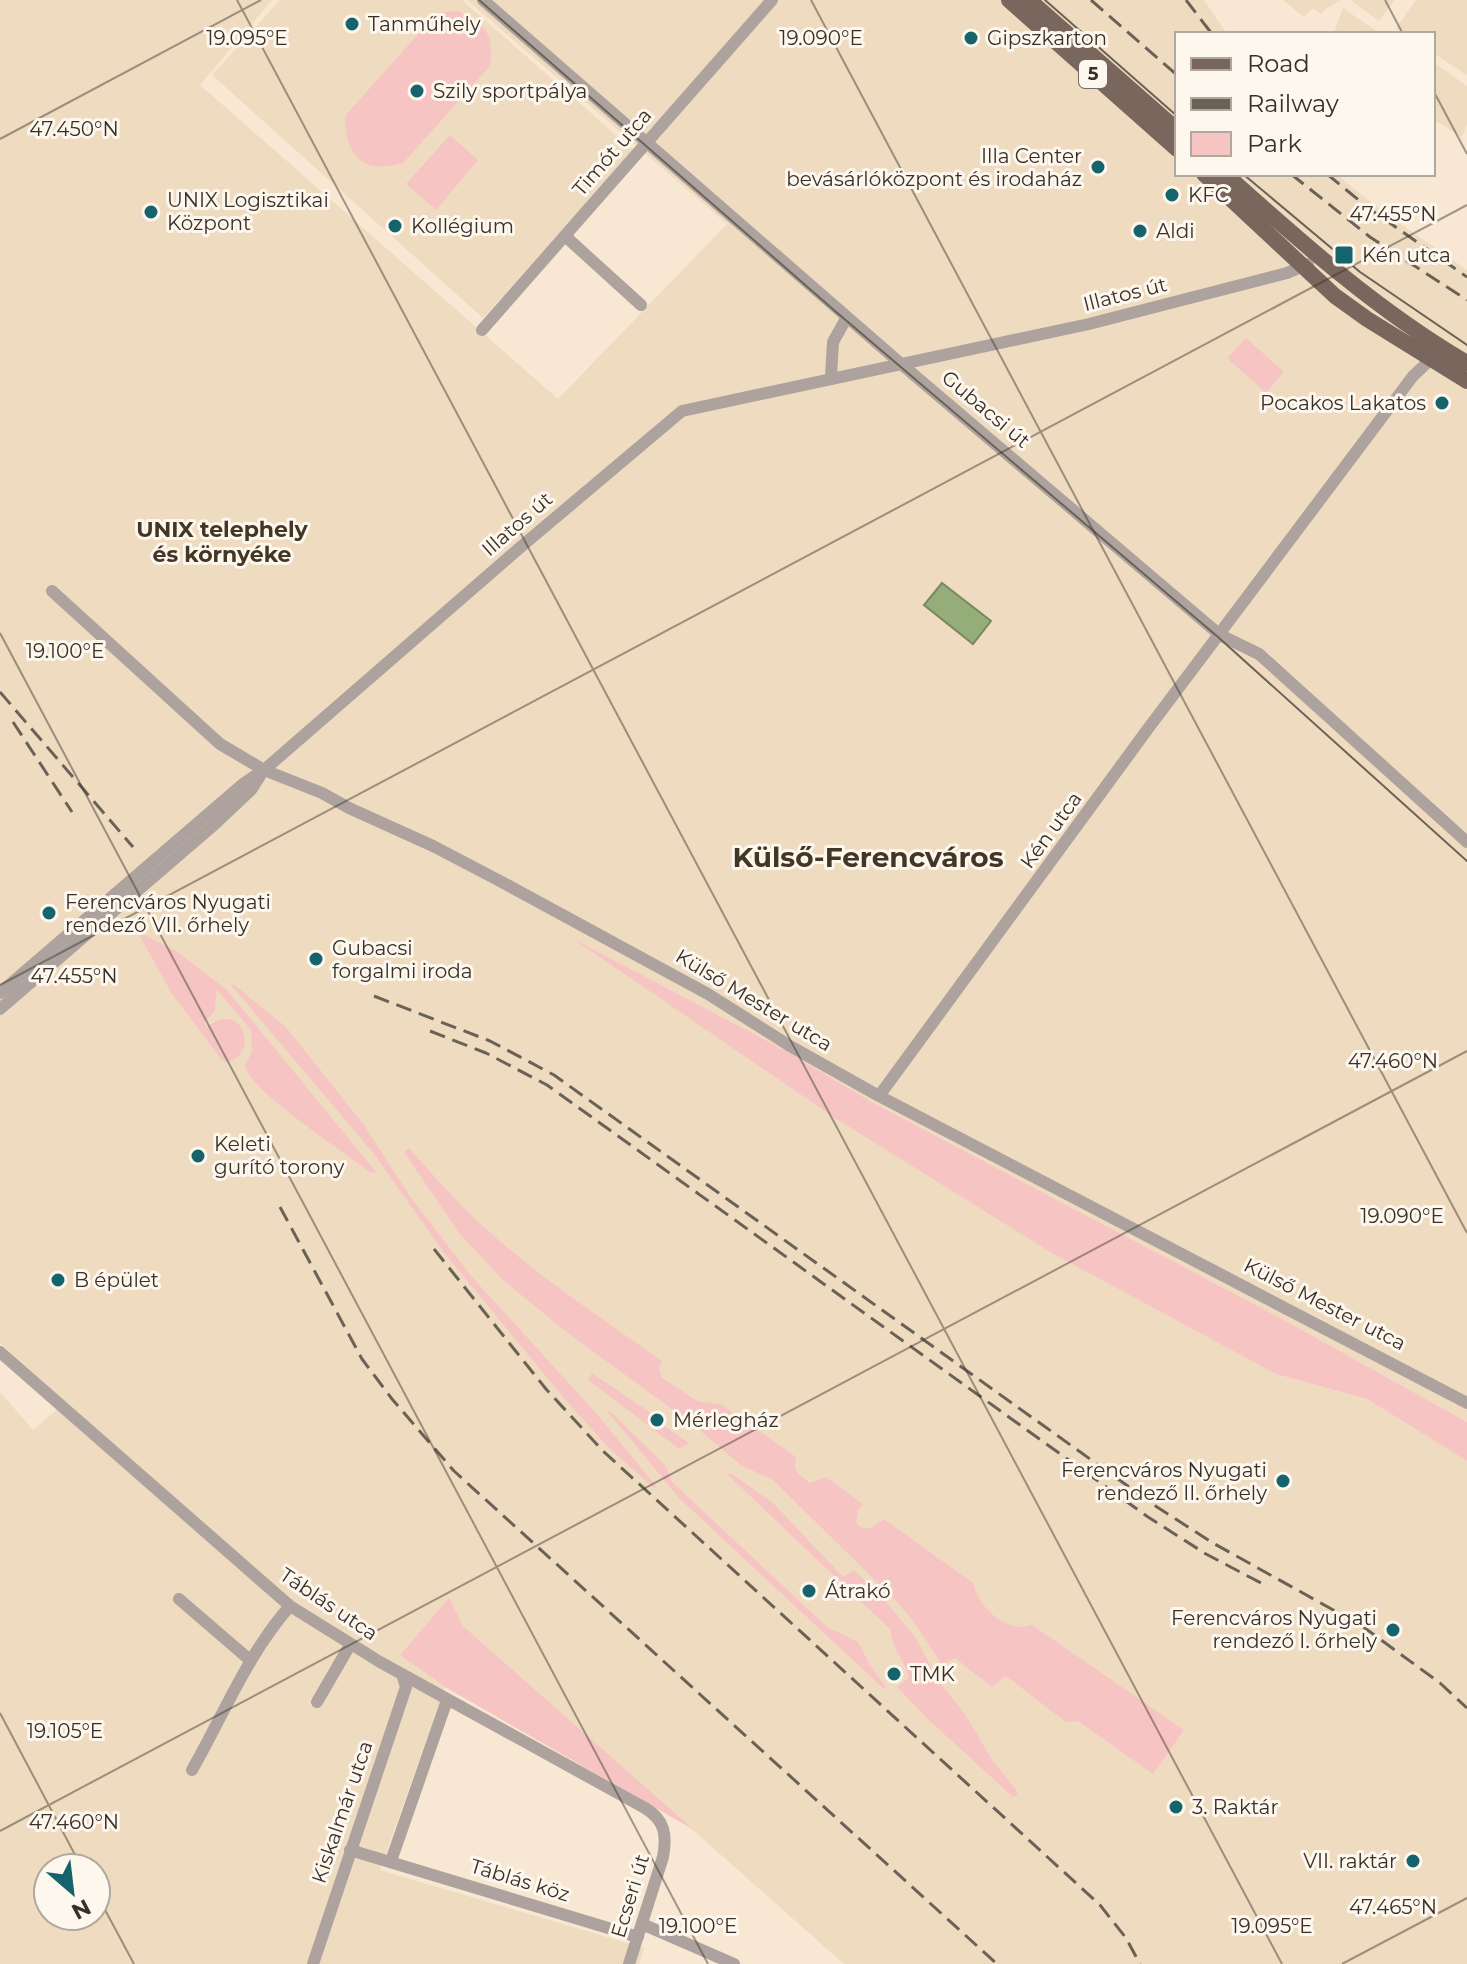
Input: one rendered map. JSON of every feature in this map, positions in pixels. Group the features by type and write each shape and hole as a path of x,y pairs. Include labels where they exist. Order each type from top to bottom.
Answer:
{"main road":[{"name":"5","path":"1009,0 1175,147"},
{"name":"5","path":"1029,0 1175,128"},
{"path":"1206,176 1295,266 1367,319 1467,381"},
{"path":"1227,176 1333,271 1421,335 1467,363"}],"street":[{"name":"Gubacsi út","path":"483,0 900,363 1220,635 1259,654 1467,842"},
{"name":"Timót utca","path":"482,330 772,0"},
{"path":"565,236 641,305"},
{"path":"1295,266 1300,242"},
{"name":"Illatos út","path":"0,993 243,784 264,770 671,418 695,406 1089,324 1295,266 1318,263 1333,271"},
{"path":"831,377 833,342 847,317"},
{"path":"1421,335 1430,360 1452,354"},
{"name":"Kén utca","path":"879,1096 1413,376 1430,360"},
{"name":"Külső Mester utca","path":"52,591 220,744 264,770 322,793 498,880 708,994 790,1046 879,1096 1467,1403"},
{"name":"Illatos út","path":"0,1009 215,824 251,790 264,770"},
{"name":"Táblás utca","path":"0,1352 290,1606 350,1645 652,1812 659,1818 667,1839"},
{"path":"179,1599 251,1661"},
{"path":"192,1770 251,1661 275,1623 290,1606"},
{"path":"317,1702 350,1645"},
{"name":"Kiskalmár utca","path":"313,1964 406,1687 402,1674"},
{"path":"391,1861 447,1700"},
{"name":"Ecseri út","path":"629,1964 667,1839"},
{"name":"Táblás köz","path":"350,1850 640,1930 734,1964"}],"shaded area":[{"path":"0,0 272,0 200,85 558,399 727,224 467,0 1204,0 1226,32 1175,32 1175,176 1338,176 1382,211 1467,270 1467,1422 1286,1321 870,1101 788,1052 581,943 1276,1374 1367,1399 1467,1461 1467,1964 844,1964 463,1626 449,1599 400,1655 445,1687 380,1870 644,1948 639,1964 0,1964 0,1392 33,1430 61,1406 81,1415 0,1343"},
{"path":"280,0 462,0 633,150 483,318 212,75"},
{"path":"1283,0 1341,0 1321,14 1313,8 1304,17"},
{"path":"1350,0 1395,0 1379,21"},
{"path":"1416,0 1467,0 1467,75 1435,54 1435,32 1401,32 1396,28"},
{"path":"1343,8 1378,32 1334,32"},
{"path":"1435,63 1467,86 1467,124 1462,137 1435,120"},
{"path":"942,583 991,621 973,644 924,605"}],"green space":[{"name":"Szily sportpálya","path":"457,11 475,20 486,31 491,46 490,66 403,163 389,166 367,164 359,159 348,142 345,116 437,13"},
{"path":"450,135 478,160 436,210 406,184"},
{"path":"1246,338 1284,372 1266,393 1227,358"},
{"path":"137,931 176,951 227,990 376,1172 371,1173 263,1091 245,1066 252,1051 251,1030 218,991 215,1011 204,1023 207,1027 220,1020 230,1020 238,1024 245,1041 243,1050 236,1058 226,1062 221,1059 172,994"},
{"path":"572,938 788,1052 870,1101 1286,1321 1467,1422 1467,1461 1367,1399 1276,1374 1050,1252 835,1118"},
{"path":"233,984 286,1027 364,1125 409,1195 472,1277 597,1414 656,1486 654,1488 610,1449 568,1403 442,1250 374,1154"},
{"path":"409,1148 489,1232 562,1290 662,1361 659,1367 661,1377 697,1401 722,1405 796,1457 797,1472 810,1483 826,1477 863,1504 858,1510 856,1523 863,1529 884,1519 973,1583 982,1603 993,1615 1015,1627 1032,1625 1184,1730 1153,1774 1078,1721 1066,1722 1006,1676 992,1687 955,1658 942,1665 897,1602 772,1479 742,1466 502,1279 459,1233 404,1152"},
{"path":"592,1373 655,1416 650,1424 655,1429 660,1423 689,1443 679,1449 588,1380"},
{"path":"610,1411 666,1466 672,1482 827,1627 858,1642 886,1687 884,1689 679,1498"},
{"path":"731,1473 774,1504 843,1577 854,1570 886,1602 915,1637 941,1684 965,1714 1017,1795 1013,1797 897,1687 909,1678 891,1630 728,1475"},
{"path":"449,1598 463,1626 694,1830 445,1687 400,1655"}],"tram line":[{"path":"479,0 835,311 1218,637 1467,861"},
{"path":"1045,0 1175,114"},
{"path":"1245,176 1360,272 1467,345"}],"railway":[{"path":"1091,0 1175,73"},
{"path":"1186,0 1210,32"},
{"path":"1294,176 1370,237 1467,300"},
{"path":"1329,176 1367,207 1467,277"},
{"path":"0,692 133,847"},
{"path":"13,722 72,812"},
{"path":"374,996 490,1041 554,1075 1157,1507 1213,1543 1362,1626 1440,1683 1467,1708"},
{"path":"430,1031 486,1053 547,1085 1148,1517 1206,1554 1261,1583"},
{"path":"280,1207 362,1359 454,1471 997,1964"},
{"path":"434,1249 546,1389 603,1451 1100,1905 1126,1938 1140,1964"}],"place":[{"name":"Tanműhely","path":"352,24"},
{"name":"Gipszkarton","path":"971,38"},
{"name":"Szily sportpálya","path":"417,91"},
{"name":"Illa Center bevásárlóközpont és irodaház","path":"1098,167"},
{"name":"KFC","path":"1172,195"},
{"name":"UNIX Logisztikai Központ","path":"151,212"},
{"name":"Kollégium","path":"395,226"},
{"name":"Aldi","path":"1140,231"},
{"name":"Kén utca","path":"1344,255"},
{"name":"Pocakos Lakatos","path":"1442,403"},
{"name":"Ferencváros Nyugati rendező VII. őrhely","path":"49,913"},
{"name":"Gubacsi forgalmi iroda","path":"316,959"},
{"name":"Keleti gurító torony","path":"198,1156"},
{"name":"B épület","path":"58,1280"},
{"name":"Mérlegház","path":"657,1420"},
{"name":"Ferencváros Nyugati rendező II. őrhely","path":"1283,1481"},
{"name":"Átrakó","path":"809,1591"},
{"name":"Ferencváros Nyugati rendező I. őrhely","path":"1393,1630"},
{"name":"TMK","path":"894,1674"},
{"name":"3. Raktár","path":"1176,1807"},
{"name":"VII. raktár","path":"1413,1861"}],"district":[{"name":"UNIX telephely és környéke","path":"222,542"},
{"name":"Külső-Ferencváros","path":"868,857"}]}
